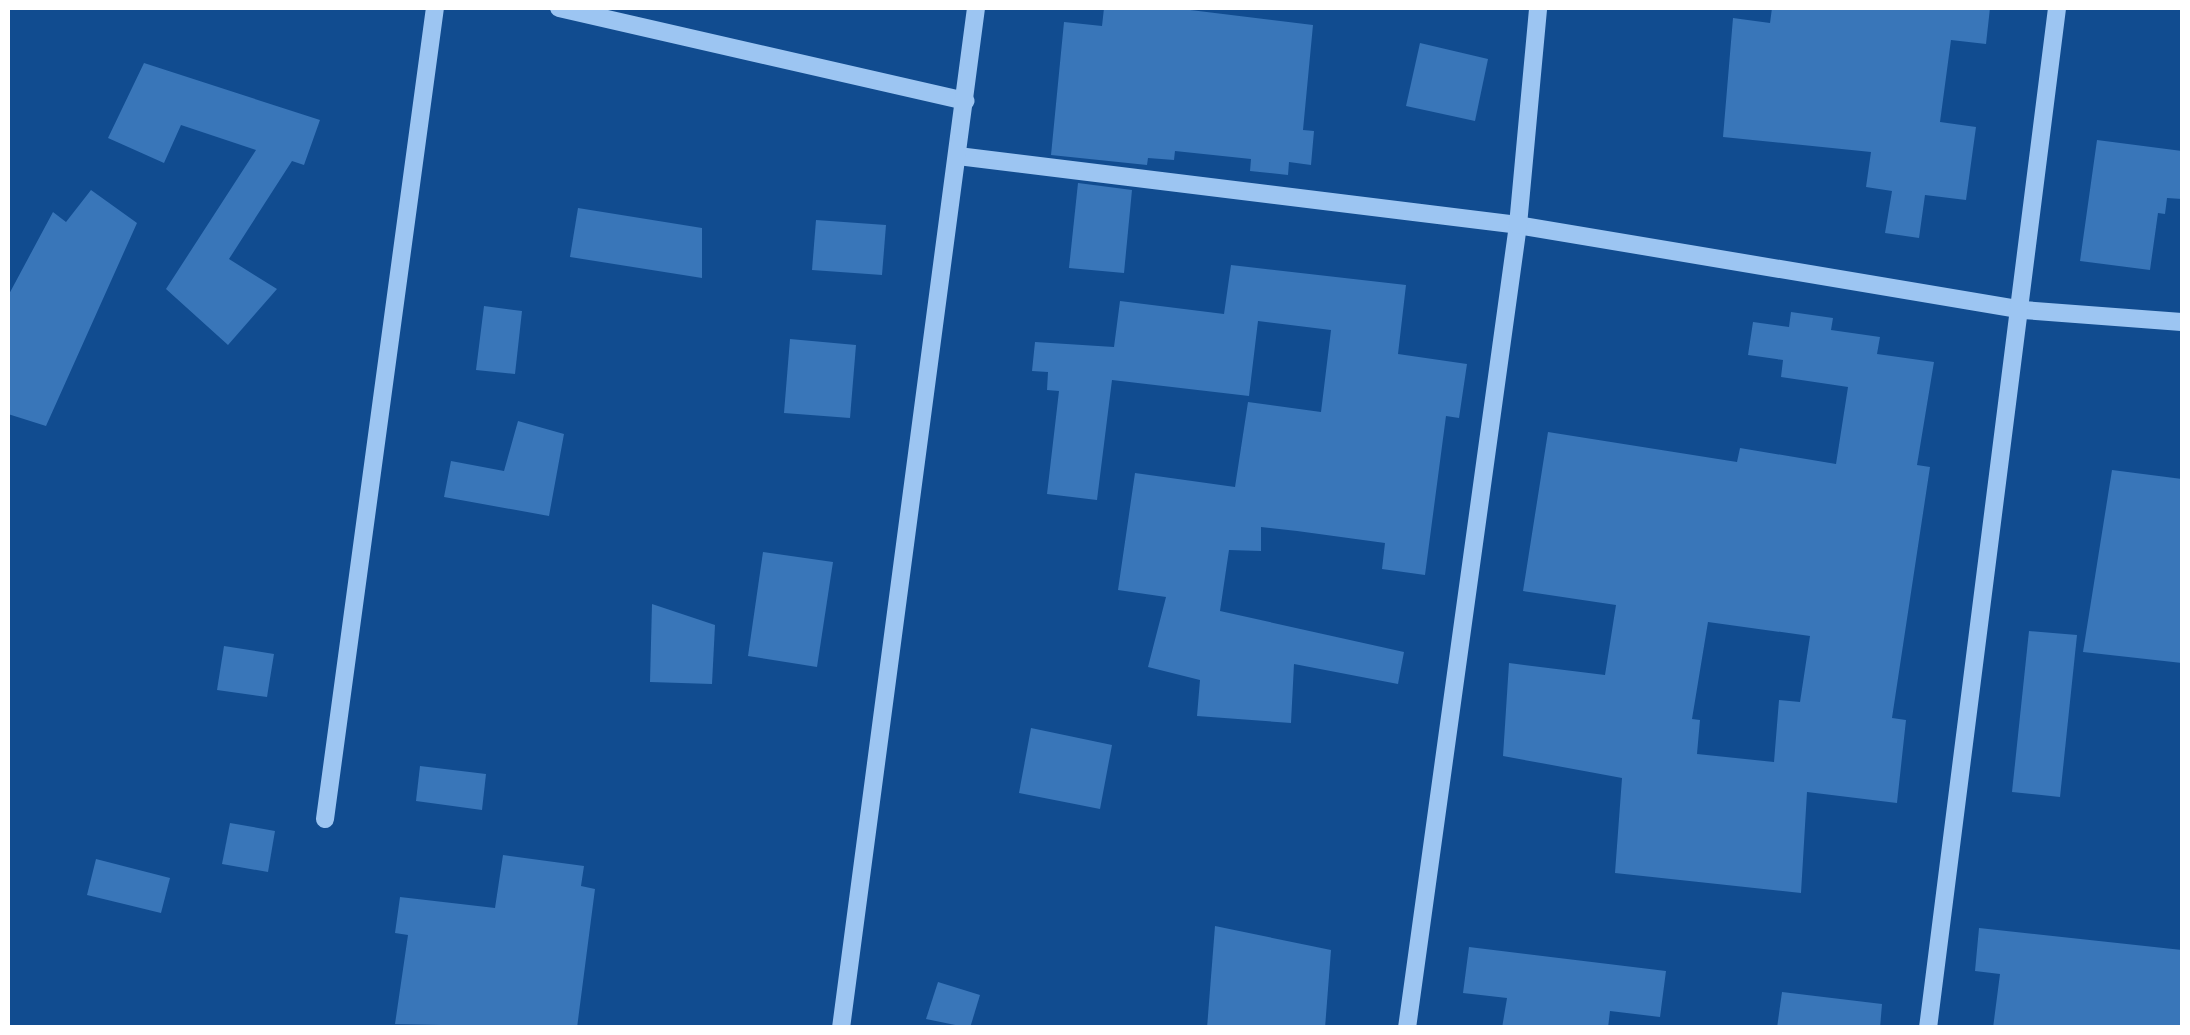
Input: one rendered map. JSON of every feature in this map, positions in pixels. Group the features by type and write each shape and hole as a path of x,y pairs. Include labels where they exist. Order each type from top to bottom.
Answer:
{"street":[{"path":"326,819 435,8"},
{"path":"559,8 964,101"},
{"path":"841,1028 976,8"},
{"path":"1406,1028 1518,225 1538,8"},
{"path":"1928,1028 2058,8"},
{"path":"958,156 1518,225 2022,310 2182,322"}],"building":[{"path":"1104,8 1174,8 1313,25 1303,130 1314,131 1311,165 1289,162 1288,175 1250,171 1251,159 1175,151 1174,160 1148,158 1147,165 1051,155 1064,22 1102,26"},
{"path":"1772,8 1990,8 1986,44 1951,40 1940,122 1976,127 1966,200 1925,195 1919,238 1885,233 1892,191 1866,187 1871,152 1723,137 1733,18 1770,23"},
{"path":"1420,43 1488,59 1475,121 1406,106"},
{"path":"144,63 320,120 304,165 292,161 229,259 277,289 228,345 166,289 256,150 181,125 164,163 108,138"},
{"path":"2097,140 2182,151 2182,199 2167,198 2165,214 2158,213 2150,270 2080,261"},
{"path":"1078,183 1132,190 1124,273 1069,268"},
{"path":"91,190 137,223 46,426 8,414 8,296 53,212 66,222"},
{"path":"578,208 702,228 702,278 570,257"},
{"path":"816,220 886,225 882,275 812,270"},
{"path":"1231,265 1406,285 1398,354 1467,364 1459,418 1446,416 1425,575 1382,569 1385,543 1297,531 1261,527 1261,551 1229,550 1220,611 1404,652 1398,684 1294,664 1291,723 1197,716 1200,680 1148,667 1166,597 1118,590 1135,473 1235,487 1248,402 1321,412 1331,330 1258,321 1249,396 1112,380 1097,500 1047,494 1059,391 1047,390 1048,372 1032,371 1035,342 1114,347 1120,301 1224,314"},
{"path":"484,306 522,311 515,374 476,370"},
{"path":"1791,312 1833,318 1831,330 1880,337 1877,354 1934,362 1917,465 1930,467 1892,718 1906,720 1897,803 1807,792 1801,893 1615,873 1622,778 1503,756 1509,663 1605,675 1616,605 1523,591 1548,432 1737,462 1740,448 1836,464 1848,387 1781,377 1783,360 1748,355 1753,322 1789,327","holes":["1708,622 1810,636 1800,702 1779,700 1774,762 1697,754 1700,720 1692,719"]},
{"path":"790,339 856,345 850,418 784,413"},
{"path":"518,421 564,434 549,516 444,497 451,461 504,471"},
{"path":"2112,470 2182,479 2182,663 2083,652"},
{"path":"763,552 833,562 817,667 748,656"},
{"path":"652,604 715,625 712,684 650,682"},
{"path":"2029,631 2077,635 2060,797 2012,792"},
{"path":"224,646 274,654 267,697 217,690"},
{"path":"1031,728 1112,745 1100,809 1019,793"},
{"path":"420,766 486,774 482,810 416,801"},
{"path":"230,823 275,831 268,872 222,864"},
{"path":"503,855 584,866 581,886 595,889 577,1028 395,1024 408,935 395,933 400,897 495,908"},
{"path":"96,859 170,878 161,913 87,895"},
{"path":"1215,926 1331,950 1325,1028 1207,1028"},
{"path":"1979,928 2182,950 2182,1028 1993,1028 2000,974 1975,971"},
{"path":"1469,947 1666,971 1660,1017 1610,1011 1608,1028 1502,1028 1507,998 1463,993"},
{"path":"938,982 980,995 970,1028 926,1019"},
{"path":"1782,992 1882,1004 1880,1028 1777,1028"}]}
